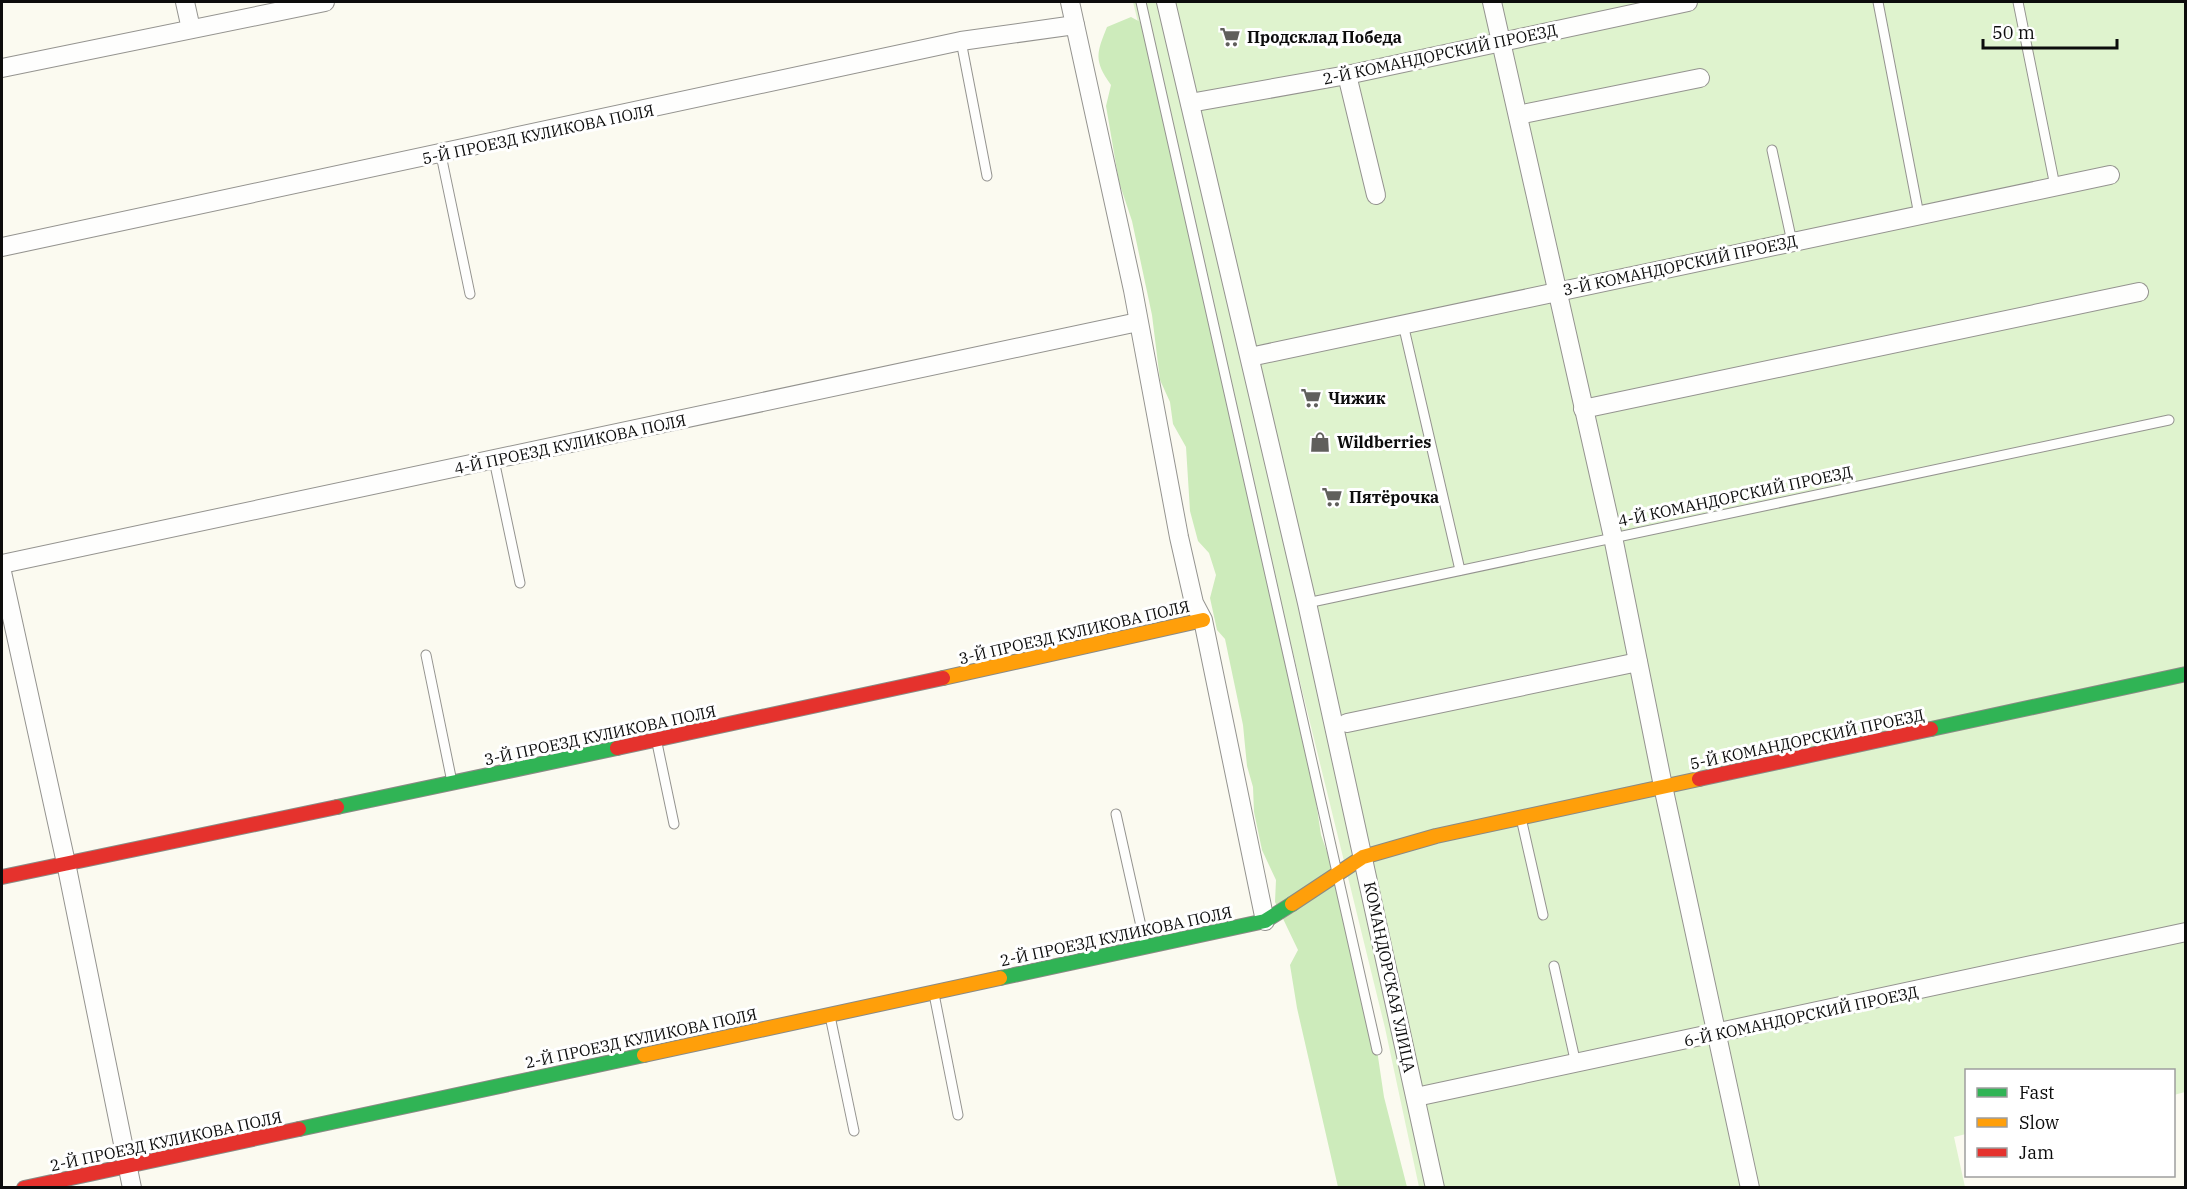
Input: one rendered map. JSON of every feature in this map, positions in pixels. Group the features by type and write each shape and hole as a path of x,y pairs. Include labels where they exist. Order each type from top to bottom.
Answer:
{"street":[{"path":"185,2 191,29"},
{"path":"2,68 326,2"},
{"path":"1070,2 1133,290 1182,548 1194,603 1203,620 1265,921"},
{"name":"КОМАНДОРСКАЯ УЛИЦА","path":"1166,2 1306,603 1435,1188"},
{"path":"1492,2 1558,291 1582,409 1613,537 1663,786 1750,1188"},
{"name":"2-Й КОМАНДОРСКИЙ ПРОЕЗД","path":"1190,103 1347,75 1688,2"},
{"name":"5-Й ПРОЕЗД КУЛИКОВА ПОЛЯ","path":"2,247 441,155 961,41 1075,25"},
{"path":"1347,75 1376,195"},
{"path":"1518,115 1700,78"},
{"name":"3-Й КОМАНДОРСКИЙ ПРОЕЗД","path":"1250,357 2110,175"},
{"path":"1582,409 2139,292"},
{"name":"4-Й ПРОЕЗД КУЛИКОВА ПОЛЯ","path":"2,564 1138,322"},
{"path":"2,572 66,863 132,1188"},
{"name":"3-Й ПРОЕЗД КУЛИКОВА ПОЛЯ","path":"2,877 656,740 1203,620"},
{"path":"1347,723 1638,662"},
{"name":"5-Й КОМАНДОРСКИЙ ПРОЕЗД","path":"1265,921 1363,857 1436,836 2186,674"},
{"name":"2-Й ПРОЕЗД КУЛИКОВА ПОЛЯ","path":"24,1188 1265,921"},
{"name":"6-Й КОМАНДОРСКИЙ ПРОЕЗД","path":"1416,1097 2186,932"}],"lane":[{"path":"1141,2 1335,874 1377,1050"},
{"path":"1878,2 1919,215"},
{"path":"2018,2 2055,186"},
{"path":"961,41 987,176"},
{"path":"1772,150 1792,242"},
{"path":"441,155 470,294"},
{"path":"1403,324 1460,570"},
{"name":"4-Й КОМАНДОРСКИЙ ПРОЕЗД","path":"1306,603 2169,420"},
{"path":"494,460 520,583"},
{"path":"426,655 452,783"},
{"path":"656,740 674,824"},
{"path":"1116,814 1146,946"},
{"path":"1521,817 1543,915"},
{"path":"1554,966 1576,1064"},
{"path":"934,992 958,1115"},
{"path":"830,1014 854,1131"}],"green space":[{"path":"1133,2 2185,2 2185,1092 2175,1095 2175,1069 1965,1069 1965,1134 1954,1137 1965,1187 1419,1187 1385,1028"},
{"path":"1131,17 1144,24 1302,708 1321,835 1335,874 1377,1050 1384,1097 1407,1187 1338,1187 1297,1008 1290,965 1298,950 1275,902 1276,880 1262,850 1254,812 1253,787 1247,766 1243,725 1225,639 1217,630 1210,598 1216,575 1209,553 1198,541 1190,511 1186,447 1173,424 1170,402 1160,380 1152,315 1132,221 1119,182 1106,106 1111,85 1102,70 1098,57 1107,27"}],"traffic: fast":[{"path":"1931,729 2186,674"},
{"path":"337,807 617,748"},
{"path":"1000,978 1265,921 1292,904"},
{"path":"299,1129 644,1055"}],"traffic: slow":[{"path":"943,678 1203,620"},
{"path":"1292,904 1363,857 1436,836 1699,779"},
{"path":"644,1055 1000,978"}],"traffic: jam":[{"path":"617,748 943,678"},
{"path":"1699,779 1931,729"},
{"path":"2,877 337,807"},
{"path":"24,1188 299,1129"}],"place":[{"name":"Продсклад Победа","path":"1230,37"},
{"name":"Чижик","path":"1311,398"},
{"name":"Wildberries","path":"1320,442"},
{"name":"Пятёрочка","path":"1332,497"}]}
